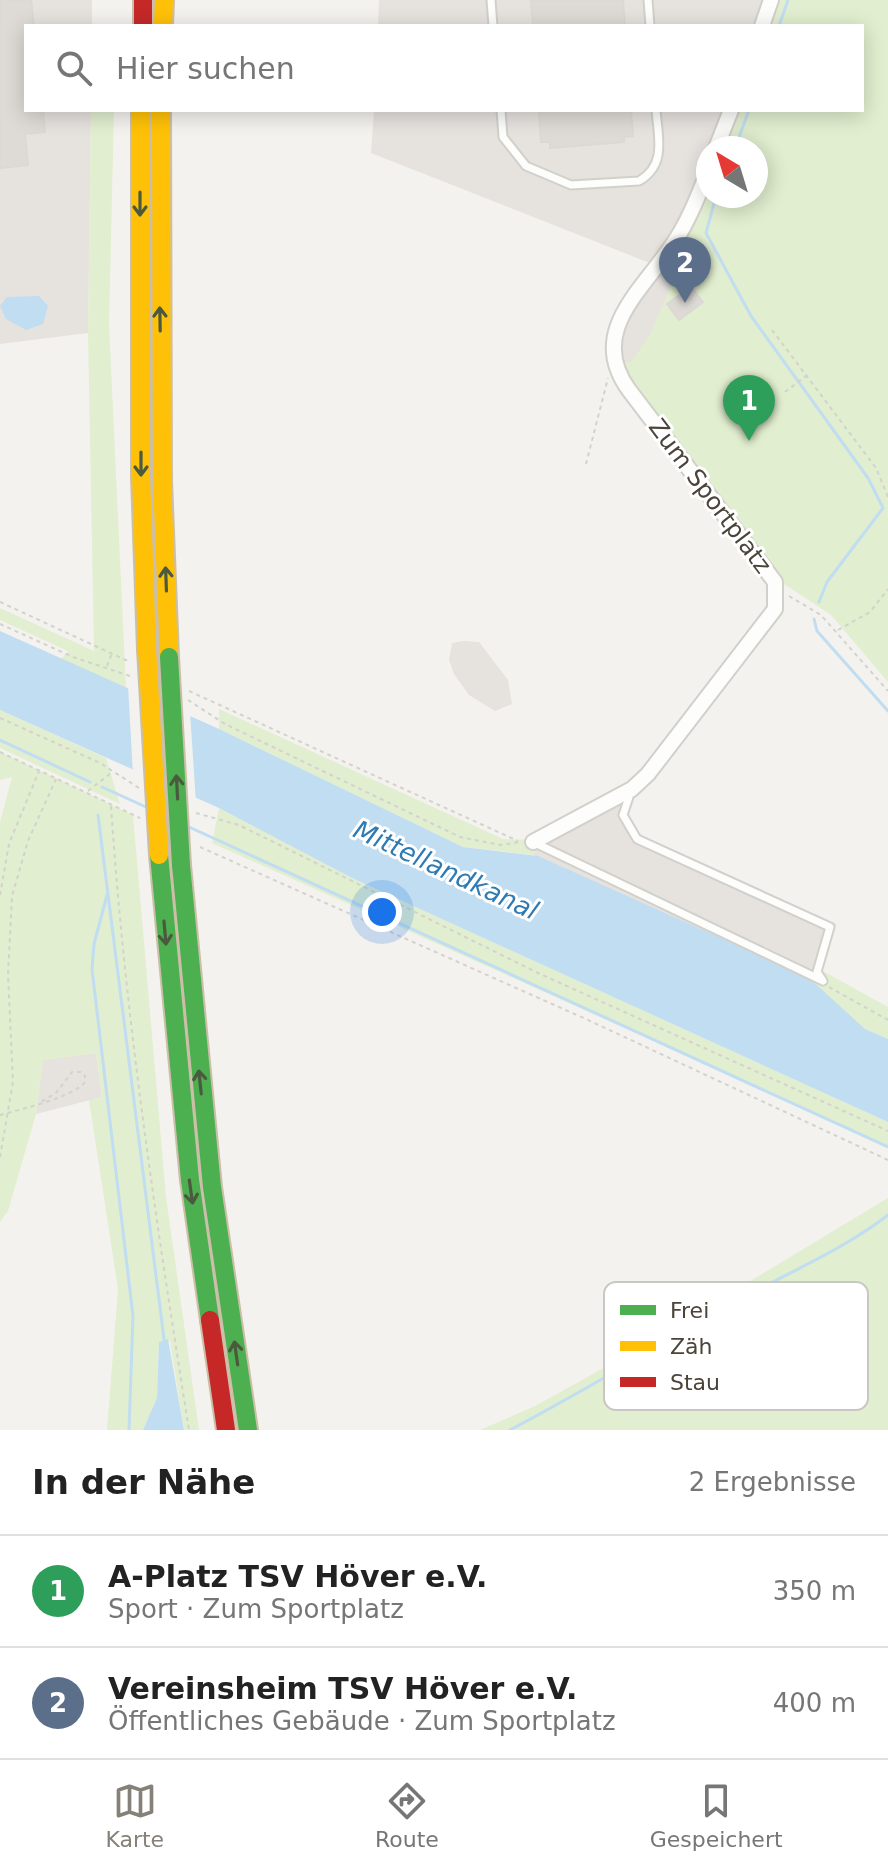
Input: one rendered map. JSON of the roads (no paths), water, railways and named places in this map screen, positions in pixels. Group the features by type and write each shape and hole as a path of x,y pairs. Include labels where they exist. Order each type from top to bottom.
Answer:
{"highway":[{"path":"143,0 143,24"},
{"path":"163,24 164,0"},
{"path":"141,112 141,657 190,1180 226,1430"},
{"path":"161,112 162,481 181,865 212,1187 248,1430"}],"street":[{"path":"763,24 771,0"},
{"path":"721,136 730,112"},
{"name":"Zum Sportplatz","path":"533,842 544,832 632,789 665,754 768,622 778,596 775,582 629,390 613,358 622,314 676,239 696,196"}],"lane":[{"path":"491,0 493,24"},
{"path":"648,0 650,24"},
{"path":"501,112 503,137 526,166 571,185 639,181 647,177 660,156 656,112"},
{"path":"533,842 823,981 817,972 830,927 637,839 623,815 632,789"}],"water":[{"path":"39,296 48,306 43,324 26,330 6,319 0,306 7,297"},
{"name":"Mittellandkanal","path":"0,631 219,729 463,847 538,856 808,977 865,1029 888,1039 888,1122 352,878 219,808 0,710"},
{"path":"168,1339 184,1430 143,1430 157,1398 159,1342"}],"waterway":[{"path":"780,24 788,0"},
{"path":"739,136 748,112"},
{"path":"713,208 706,233 751,316 868,478 883,508 827,582 819,602"},
{"path":"814,619 817,631 888,711"},
{"path":"0,740 90,782"},
{"path":"102,787 146,807"},
{"path":"98,815 164,1339"},
{"path":"189,827 888,1147"},
{"path":"107,895 94,944 92,969 133,1316 129,1430"},
{"path":"773,1282 836,1249 888,1215"},
{"path":"510,1430 604,1378"}],"place":[{"name":"Vereinsheim TSV Höver e.V.","path":"685,303"},
{"name":"A-Platz TSV Höver e.V.","path":"749,441"}]}
